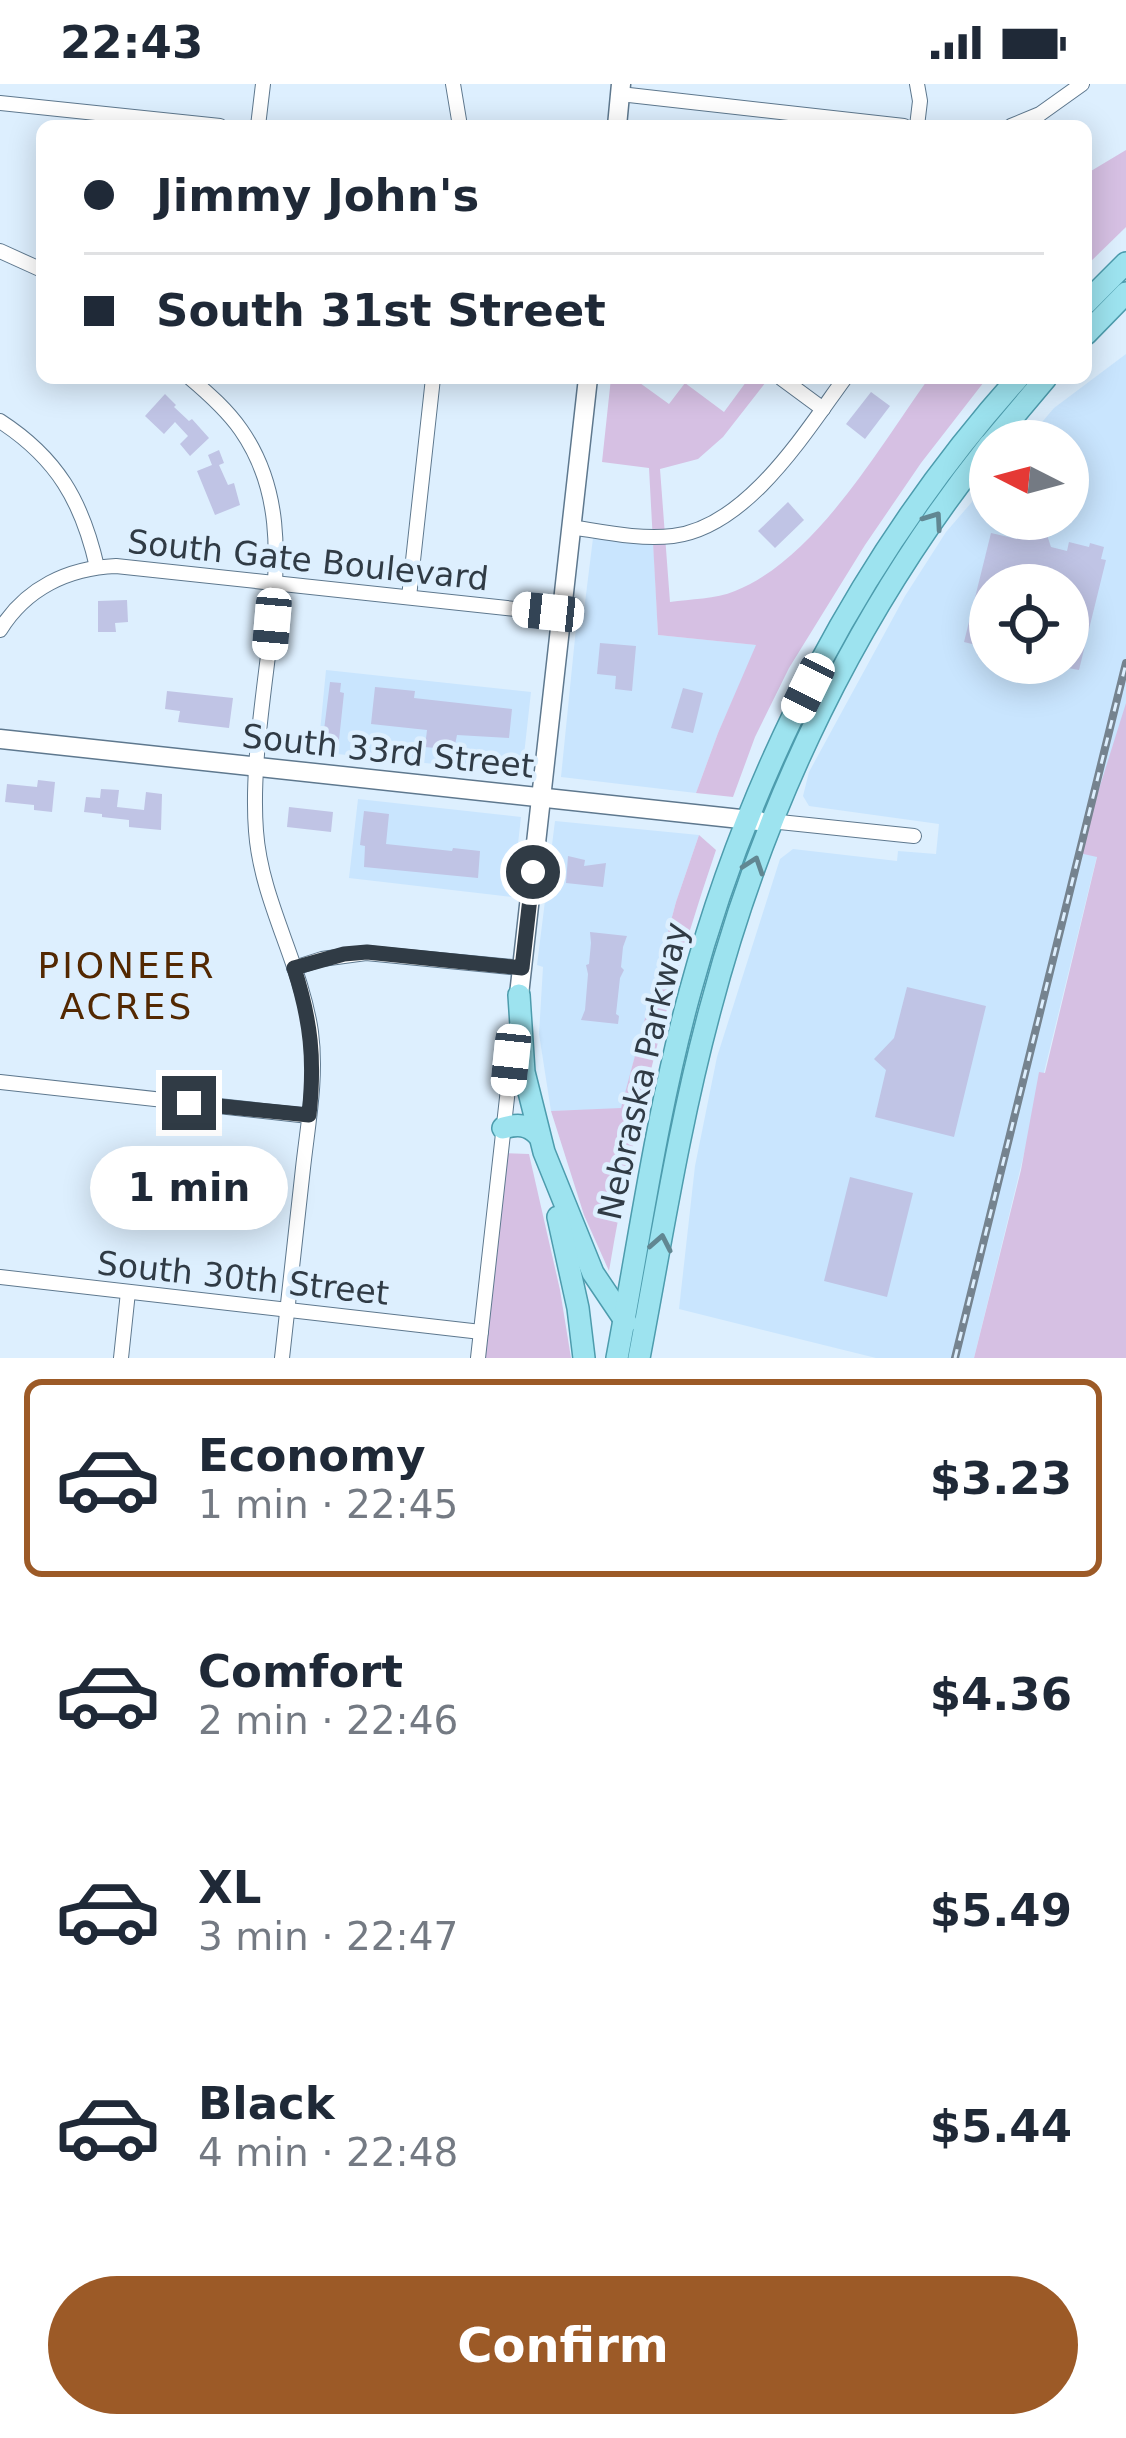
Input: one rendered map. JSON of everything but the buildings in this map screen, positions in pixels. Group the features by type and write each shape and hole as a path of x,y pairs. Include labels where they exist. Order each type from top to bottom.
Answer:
{"main road":[{"path":"618,120 621,89"},
{"path":"1092,297 1126,263"},
{"path":"1092,328 1126,293"},
{"path":"584,1358 578,1308 524,1072 519,995 587,384"},
{"name":"Nebraska Parkway","path":"617,1358 670,1074 709,926 746,820 858,595 965,442 1013,384"},
{"name":"Nebraska Parkway","path":"1010,420 1041,384"},
{"name":"Nebraska Parkway","path":"636,1358 702,1040 732,931 770,821 856,642 969,472"},
{"name":"South 33rd Street","path":"0,740 770,821"},
{"path":"503,1128 533,1129 593,1273 624,1319 636,1358"}],"street":[{"path":"259,120 262,84"},
{"path":"453,84 459,120"},
{"path":"917,84 917,120"},
{"path":"1026,120 1082,84"},
{"path":"621,89 858,120"},
{"path":"0,103 163,120"},
{"path":"0,251 36,267"},
{"path":"196,384 229,414 254,450 276,520 255,826 265,881 303,997 313,1050 282,1358"},
{"path":"409,597 432,384"},
{"path":"789,384 823,409"},
{"path":"572,527 665,537 712,525 766,479 841,384"},
{"path":"0,421 36,448 67,485 89,532 97,567"},
{"name":"South Gate Boulevard","path":"0,630 15,608 47,583 64,575 116,566 562,614"},
{"path":"770,821 914,836"},
{"path":"294,968 367,952 522,968"},
{"path":"478,1358 519,995"},
{"path":"0,1082 309,1115"},
{"name":"South 30th Street","path":"0,1277 481,1332"},
{"path":"121,1358 128,1292"}],"shaded area":[{"path":"1126,150 1126,227 1092,260 1092,170"},
{"path":"1126,354 1126,751 974,1358 876,1358 679,1309 695,1166 717,1057 780,859 793,849 897,861 898,851 936,854 939,824 809,806 803,796 809,772 905,596 969,505 969,540 1089,540 1089,420 1044,420"},
{"path":"610,384 641,384 669,404 686,384 724,412 745,384 764,384 723,437 698,459 660,469 670,602 711,597 765,575 819,528 925,384 982,384 865,545 789,668 755,737 733,797 696,793 756,645 658,635 649,468 602,462"},
{"path":"594,530 653,536 658,635 757,645 696,793 561,777 576,628 582,627"},
{"path":"326,670 531,692 522,773 318,752"},
{"path":"1126,703 1126,1358 974,1358 1021,1170 1039,1072 1045,1073 1097,857 1079,853"},
{"path":"358,799 521,817 512,897 349,878"},
{"path":"555,821 699,835 676,902 621,1109 551,1111 539,1034 543,967 537,965"},
{"path":"699,835 716,850 654,1058 609,1271 584,1215 551,1111 621,1108 676,902"},
{"path":"501,1153 529,1154 571,1358 478,1358"}],"railway":[{"path":"955,1358 1126,663"}],"district":[{"name":"PIONEER ACRES","path":"127,986"}],"route":[{"path":"189,1103 309,1115 313,1050 294,968 367,952 522,968 533,872"}]}
